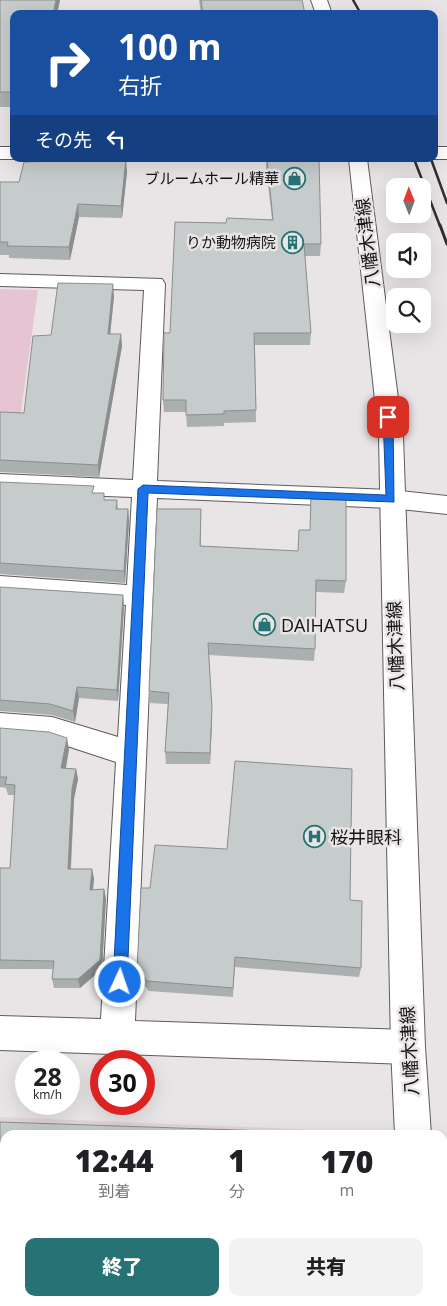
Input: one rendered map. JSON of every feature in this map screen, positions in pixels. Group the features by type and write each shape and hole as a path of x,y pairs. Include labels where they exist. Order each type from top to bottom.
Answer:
{"street":[{"name":"八幡木津線","path":"358,162 390,437 408,1047 413,1130"},
{"path":"0,280 155,284 143,489 117,1039"},
{"path":"0,482 391,499 447,505"},
{"path":"0,586 138,596"},
{"path":"0,726 52,729 131,754"},
{"path":"0,1033 117,1039 408,1047"}],"shaded area":[{"path":"0,289 38,290 20,419 0,418"},
{"path":"0,1117 319,1130 0,1130"}],"building":[{"path":"0,0 56,0 54,10 10,10 10,92 0,92"},
{"path":"201,0 302,0 304,10 202,10"},
{"path":"24,162 126,162 121,206 78,204 69,247 7,246 8,242 0,242 0,182 19,182"},
{"path":"267,162 319,162 321,244 304,244 311,333 254,333 256,410 224,411 224,414 186,415 186,400 163,400 164,333 170,333 175,222 226,223 227,218 273,220"},
{"path":"58,283 113,284 108,334 121,334 98,465 0,460 0,412 24,413 33,336 51,335"},
{"path":"0,482 94,486 92,493 104,493 104,500 117,500 116,509 128,509 124,571 0,563"},
{"path":"311,496 346,498 346,581 316,580 315,649 208,643 212,708 210,753 165,752 169,693 149,691 157,509 201,509 200,546 298,551 299,530 310,530"},
{"path":"0,587 123,595 117,690 77,687 73,711 50,704 0,700"},
{"path":"0,728 49,732 67,738 61,768 76,769 72,789 68,869 92,869 90,890 104,889 100,960 78,979 52,979 54,961 0,960 0,868 10,868 15,785 5,784 7,777 0,777"},
{"path":"235,761 352,769 350,900 362,901 361,968 235,957 233,988 147,981 137,970 141,888 150,888 155,845 227,849"},
{"path":"0,1122 236,1130 0,1130"}],"railway":[{"path":"353,0 359,10"},
{"path":"415,162 440,226"},
{"path":"432,162 447,203"},
{"path":"440,225 447,244"}],"place":[{"name":"ブルームホール精華","path":"295,178"},
{"name":"りか動物病院","path":"292,242"},
{"name":"DAIHATSU","path":"265,625"},
{"name":"桜井眼科","path":"314,837"}],"route":[{"path":"120,982 143,489 391,499 388,417"}]}
